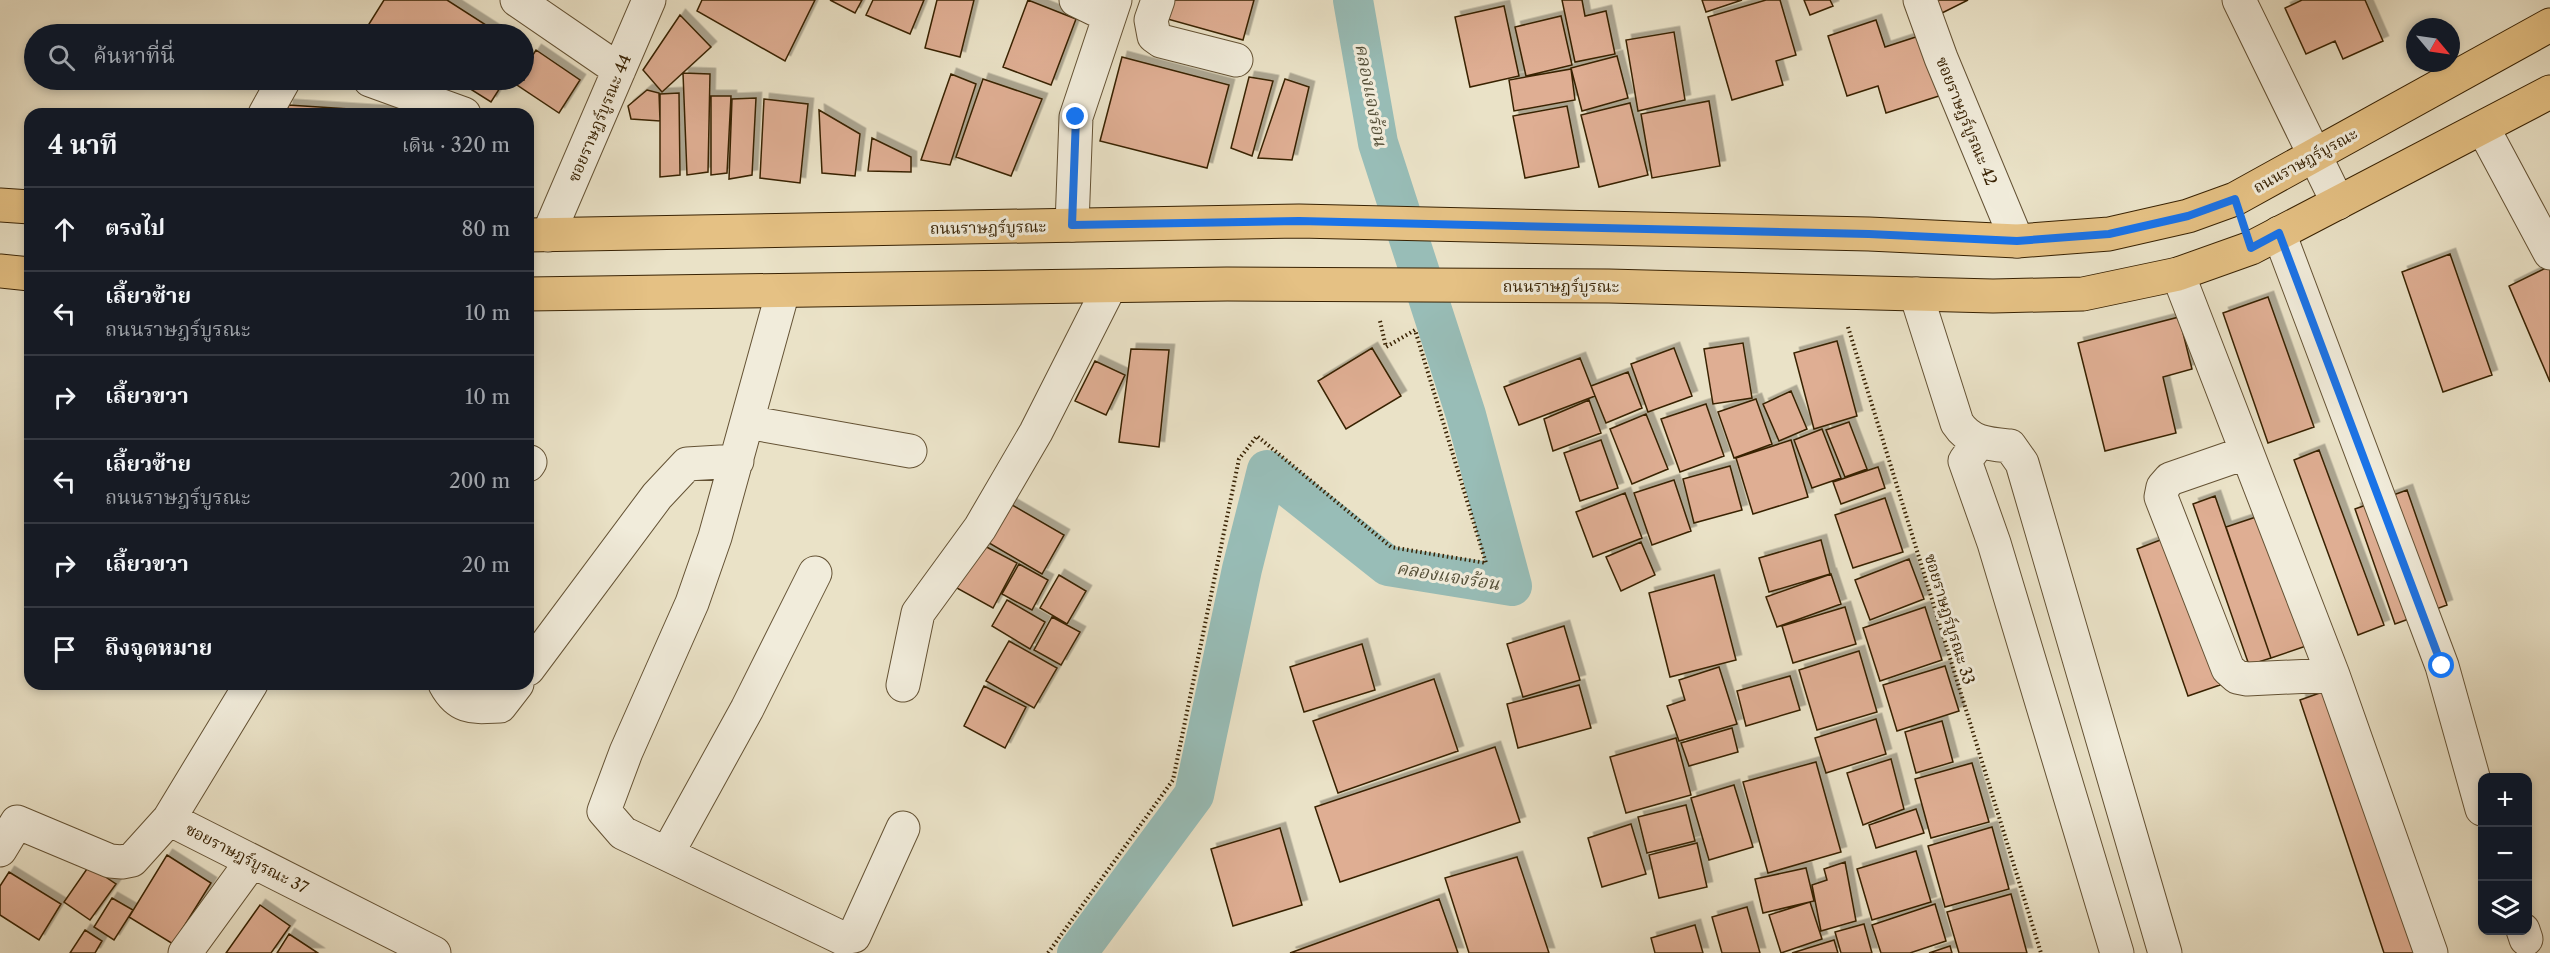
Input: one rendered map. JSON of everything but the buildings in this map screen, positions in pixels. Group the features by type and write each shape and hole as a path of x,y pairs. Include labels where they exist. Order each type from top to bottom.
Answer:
{"main road":[{"name":"ถนนราษฎร์บูรณะ","path":"538,235 1299,221 1869,234 2017,241 2109,234 2188,216 2235,199 2550,26"},
{"name":"ถนนราษฎร์บูรณะ","path":"534,294 1227,284 1609,286 1993,296 2082,294 2178,274 2265,241 2550,92"},
{"path":"2235,199 2265,241"},
{"path":"0,205 24,207"},
{"path":"0,271 24,273"}],"street":[{"path":"517,0 619,70"},
{"name":"ซอยราษฎร์บูรณะ 44","path":"538,235 619,70 649,0"},
{"path":"1072,225 1076,117 1112,8 1076,0"},
{"path":"1158,0 1151,20 1154,36 1161,41 1236,60"},
{"name":"ซอยราษฎร์บูรณะ 42","path":"1920,0 1941,58 2017,241"},
{"path":"2239,0 2338,203"},
{"path":"268,108 278,90"},
{"path":"398,90 447,108"},
{"path":"2482,128 2550,253"},
{"path":"2265,241 2442,666 2478,795"},
{"path":"2178,274 2245,453 2333,675 2430,953"},
{"path":"903,686 918,613 980,528 1036,432 1110,286"},
{"path":"783,291 716,537 692,603 626,752 604,811 623,833 842,938 854,936 903,828"},
{"path":"1916,294 1957,423 1978,443 2010,446 2022,463 2165,953"},
{"path":"747,422 910,452"},
{"path":"1978,443 1965,461 1994,543 2117,953"},
{"path":"2245,453 2170,479 2163,487 2161,497 2228,669 2236,677 2247,679 2333,675"},
{"path":"534,661 657,496 687,464 736,461"},
{"path":"667,854 747,709 815,573"},
{"name":"ซอยราษฎร์บูรณะ 37","path":"247,690 169,819 434,953"},
{"path":"449,690 469,707 500,706 512,690"},
{"path":"0,850 9,819 110,861 123,862 132,860 169,819"},
{"path":"184,953 252,861"}],"path":[{"path":"1048,953 1173,780 1239,459 1257,436 1391,547 1486,563 1415,330 1386,348 1372,285"},
{"name":"ซอยราษฎร์บูรณะ 33","path":"1837,292 2041,953"}],"waterway":[{"name":"คลองแจงร้อน","path":"1077,953 1194,795 1242,569 1267,470 1388,566 1512,586 1466,415 1378,143 1353,0"}],"route":[{"path":"1076,117 1072,225 1299,221 1869,234 2017,241 2109,234 2188,216 2235,199 2251,248 2279,233 2442,666"}]}
